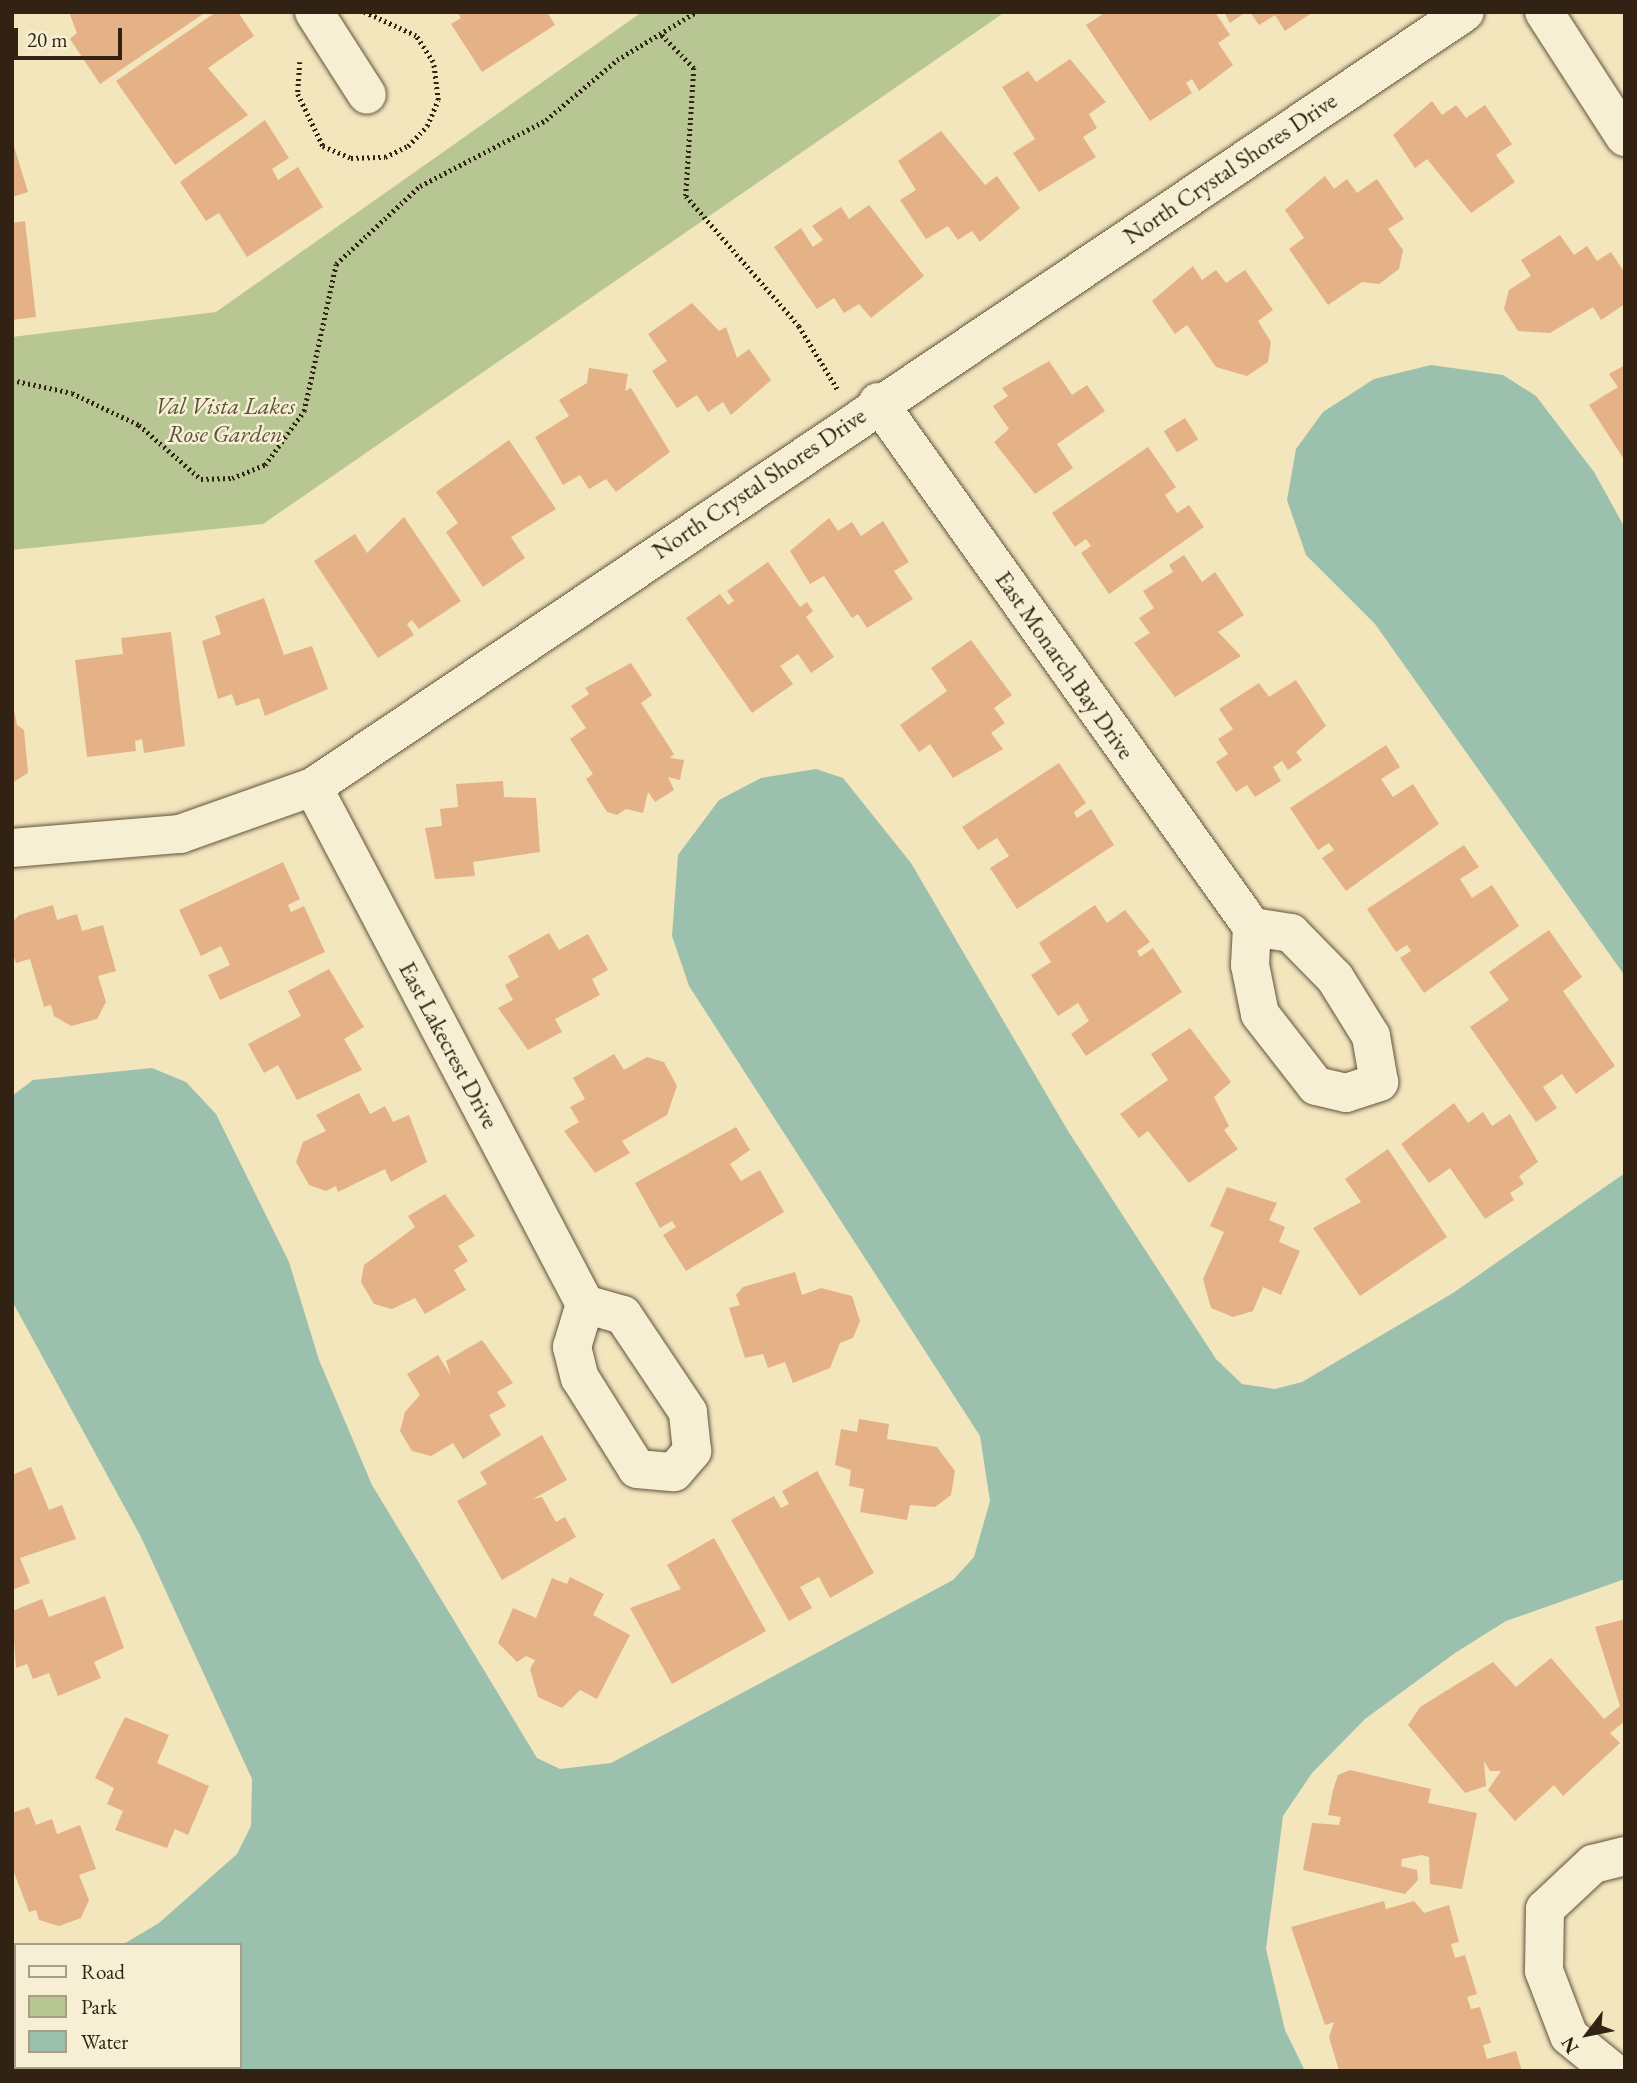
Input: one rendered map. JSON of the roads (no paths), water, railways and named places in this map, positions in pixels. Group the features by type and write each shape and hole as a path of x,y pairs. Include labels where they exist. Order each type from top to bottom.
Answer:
{"street":[{"path":"314,12 367,95"},
{"name":"North Crystal Shores Drive","path":"12,848 180,834 313,787 866,410 1465,12"},
{"path":"1544,12 1625,137"},
{"name":"East Monarch Bay Drive","path":"866,410 1252,928"},
{"name":"East Lakecrest Drive","path":"313,787 585,1304"},
{"path":"1612,2071 1569,2036 1544,1971 1545,1909 1593,1864 1625,1856"}],"water":[{"path":"1431,365 1503,375 1536,396 1594,472 1625,528 1625,976 1375,624 1306,555 1287,500 1296,449 1323,412 1374,379"},
{"path":"816,769 843,778 911,863 1068,1131 1216,1359 1242,1384 1275,1389 1302,1382 1453,1293 1625,1173 1625,1579 1506,1621 1455,1653 1365,1719 1312,1773 1283,1816 1266,1949 1285,2030 1305,2071 12,2071 14,2036 14,2069 242,2069 242,1943 125,1943 159,1923 237,1854 251,1826 252,1779 141,1537 12,1301 12,1096 33,1080 152,1068 186,1082 216,1114 289,1262 319,1360 372,1485 537,1758 560,1769 611,1763 953,1580 974,1557 990,1501 980,1436 689,986 672,936 678,855 719,800 761,778"}],"park label":[{"name":"Val Vista Lakes Rose Garden","path":"225,420"}]}
